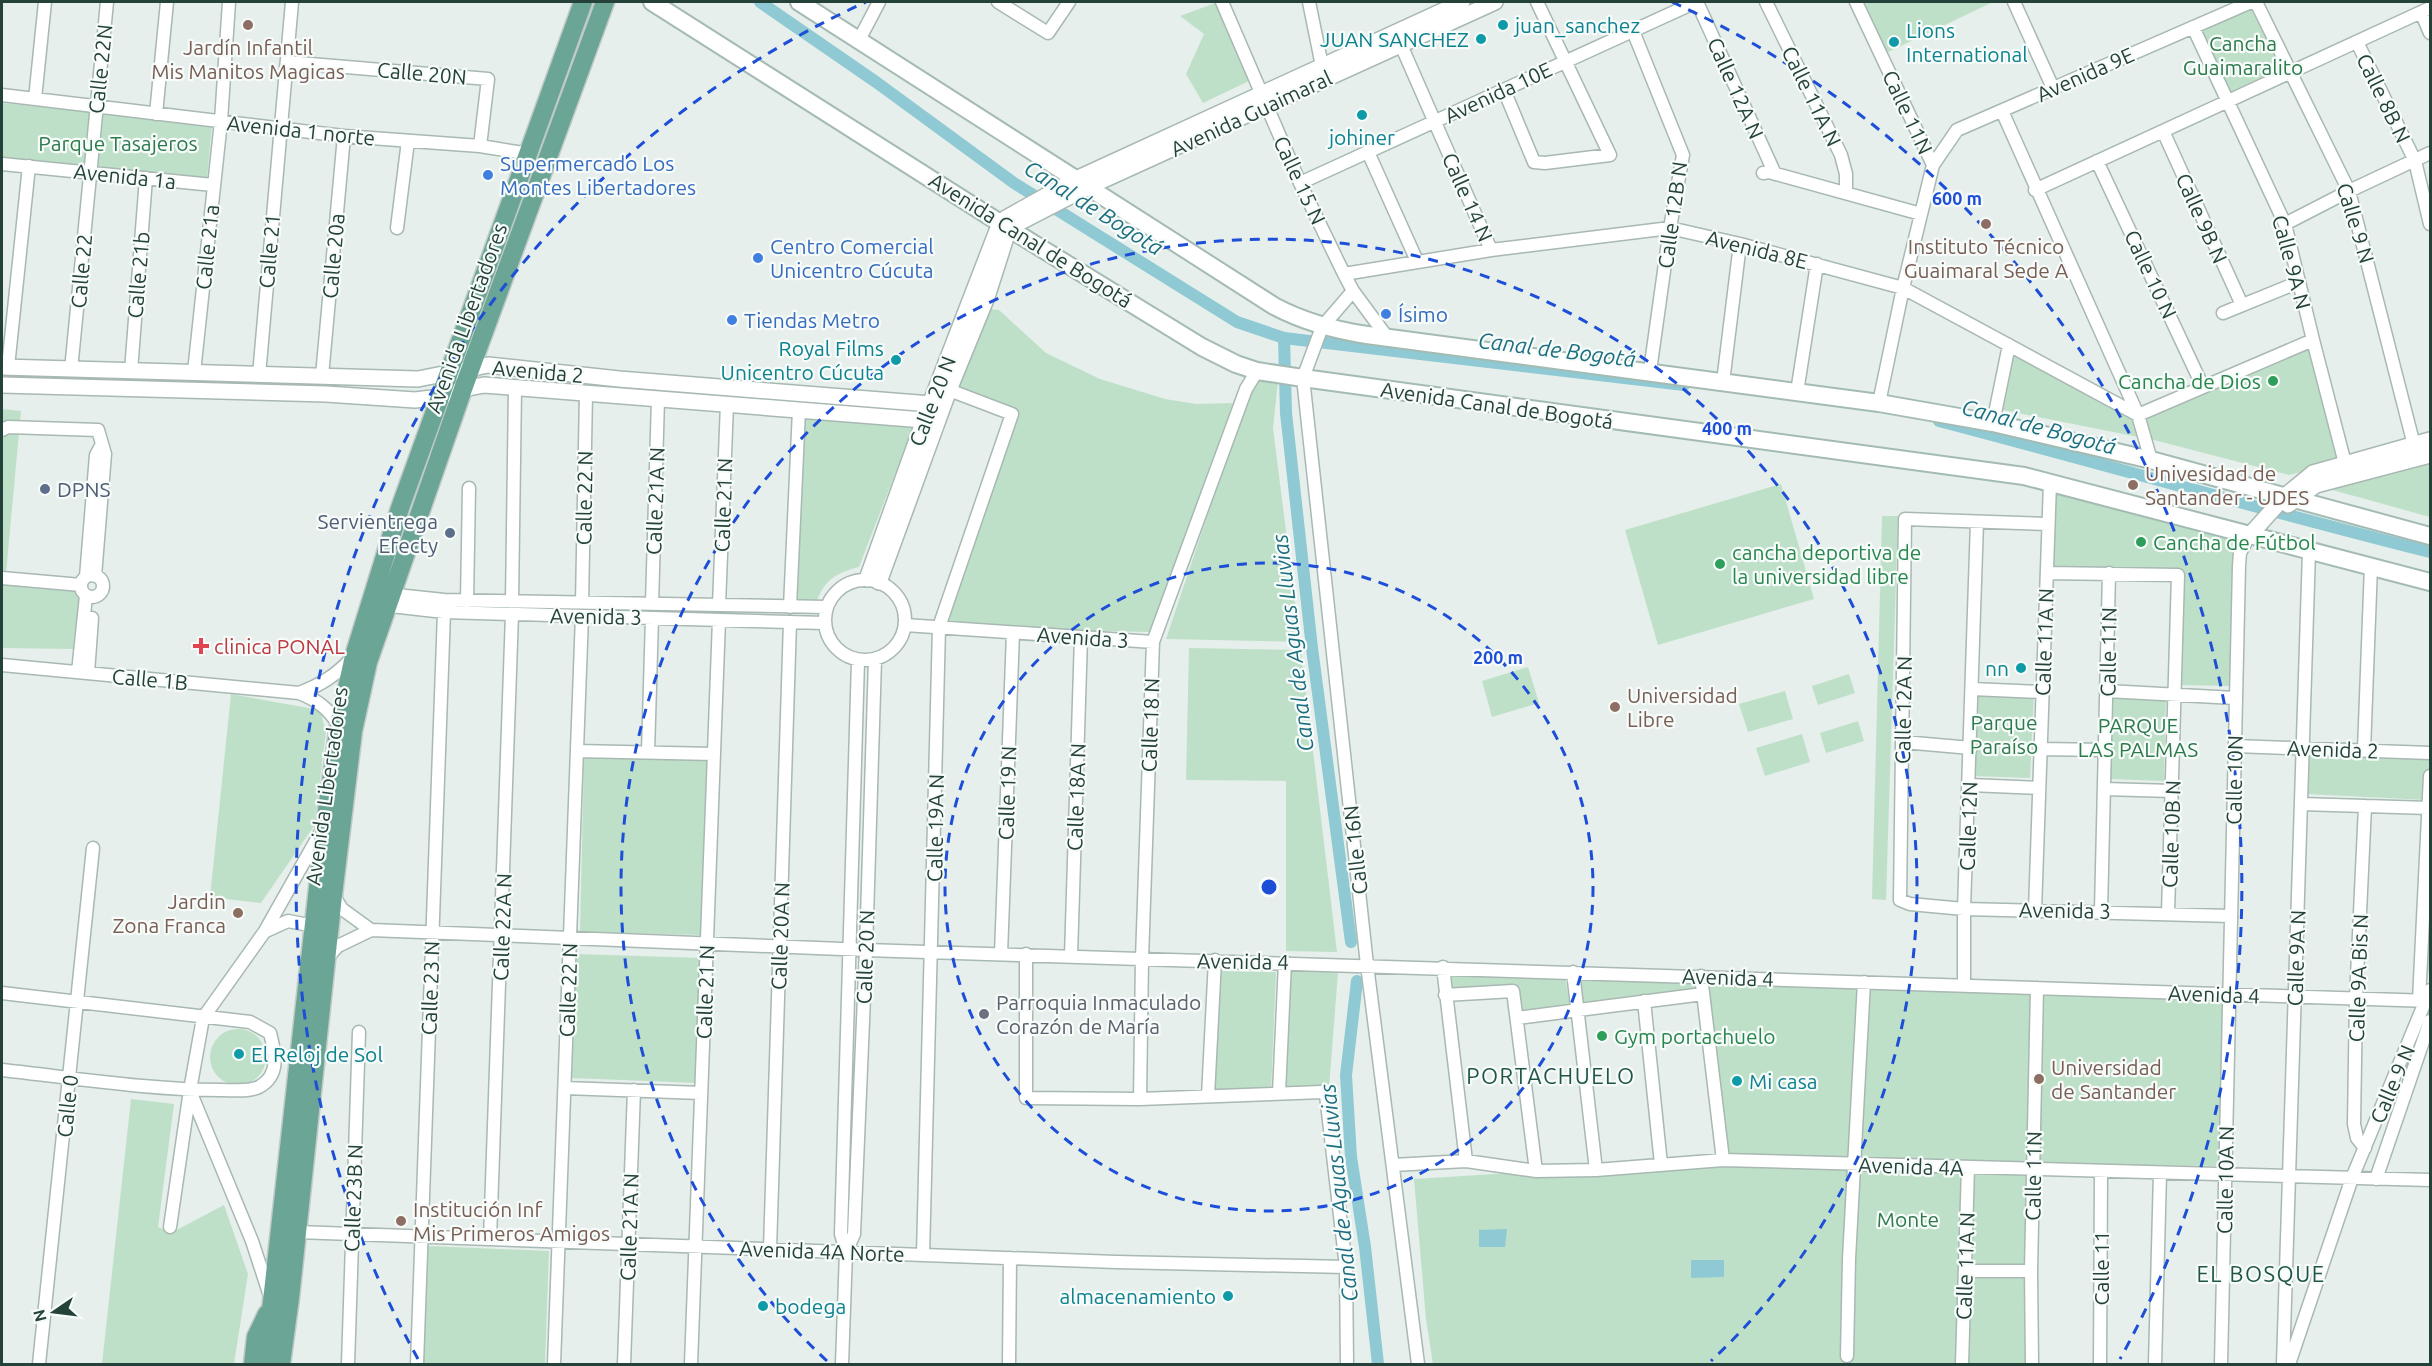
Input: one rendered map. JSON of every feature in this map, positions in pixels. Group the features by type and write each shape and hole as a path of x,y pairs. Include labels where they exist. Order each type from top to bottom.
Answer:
{"main road":[{"name":"Avenida Libertadores","path":"281,1365 353,731 400,508 530,154 583,2"},
{"name":"Avenida Libertadores","path":"266,1365 325,825 339,725 354,656 380,599 464,388 605,2"},
{"name":"Avenida Canal de Bogotá","path":"652,2 1203,346 1236,364 1263,372 1300,374 2024,476 2260,531 2309,551 2430,582"},
{"path":"799,2 1077,186 1320,332 1387,337 1650,371 1879,403 1993,423 2151,460 2285,503 2430,536"},
{"path":"290,1298 292,1365"},
{"path":"253,1365 256,1337 263,1318 273,1305"}],"street":[{"path":"35,99 45,2"},
{"name":"Calle 22N","path":"90,173 107,2"},
{"path":"156,114 167,2"},
{"name":"Calle 21a","path":"194,372 221,121 229,2"},
{"name":"Calle 21","path":"259,375 279,127 292,2"},
{"path":"859,40 879,2"},
{"path":"998,2 1048,33 1069,2"},
{"name":"Calle 15 N","path":"1222,2 1300,183 1344,274 1353,291 1387,337"},
{"path":"1309,2 1322,66"},
{"name":"Avenida Guaimaral","path":"1264,100 1322,66 1462,2"},
{"name":"Avenida Guaimaral","path":"1008,223 1077,186 1264,100 1401,45 1495,2"},
{"path":"1504,90 1534,162 1545,163 1610,155 1537,2"},
{"name":"Avenida 10E","path":"1300,183 1697,2"},
{"name":"Calle 12A N","path":"1697,2 1769,174 1846,193"},
{"name":"Calle 11A N","path":"1766,2 1841,155 1846,174 1846,193"},
{"name":"Calle 11N","path":"1856,2 1933,165 1903,288 1879,403"},
{"path":"2014,2 2054,88"},
{"name":"Avenida 9E","path":"1933,165 1958,130 2251,2"},
{"name":"Calle 9 N","path":"2256,2 2349,191 2421,452"},
{"path":"2035,190 2426,10 2430,33"},
{"name":"Calle 9A N","path":"2193,27 2286,224 2346,469"},
{"name":"Calle 12B N","path":"1633,31 1683,155 1670,228 1650,371"},
{"name":"Calle 8B N","path":"2357,42 2415,160 2430,224"},
{"name":"Calle 14 N","path":"1401,45 1491,250"},
{"name":"Calle 20N","path":"287,62 488,79 480,146"},
{"name":"Avenida 1 norte","path":"2,95 344,136 480,146 530,154"},
{"path":"2002,111 2035,190 2138,415 2151,460"},
{"name":"Calle 9B N","path":"2163,131 2241,305"},
{"name":"Calle 20a","path":"322,376 344,136"},
{"path":"397,228 408,141"},
{"path":"1368,152 1417,261"},
{"path":"2286,224 2430,153"},
{"name":"Calle 10 N","path":"2097,161 2203,387"},
{"name":"Avenida 1a","path":"2,164 213,185"},
{"path":"4,367 29,166"},
{"name":"Calle 22","path":"71,370 90,173"},
{"name":"Calle 21b","path":"131,371 146,178"},
{"path":"1846,193 1921,214"},
{"name":"Calle 20 N","path":"873,580 987,297 1008,223"},
{"name":"Calle 20 N","path":"873,580 924,420 1008,223"},
{"name":"Avenida 8E","path":"1344,274 1491,250 1670,228 1740,244 1903,288 2138,415"},
{"path":"1723,382 1740,244"},
{"path":"1797,392 1817,264"},
{"path":"2223,314 2300,282"},
{"path":"1320,332 1353,291"},
{"name":"Calle 16N","path":"1320,332 1300,374 1367,964 1418,1365"},
{"path":"2138,415 2313,340"},
{"path":"1993,423 2009,345"},
{"name":"Avenida 2","path":"4,367 418,379 488,365 619,379 931,404"},
{"name":"Calle 18 N","path":"1140,1099 1142,959 1153,642 1246,389 1263,372"},
{"name":"Avenida 2","path":"2,385 326,394 415,400 440,397 464,388 484,385 924,420"},
{"name":"Calle 22A N","path":"490,1239 512,608 516,388"},
{"name":"Calle 19A N","path":"923,1255 939,627 1012,414 949,390"},
{"name":"Calle 22 N","path":"582,603 586,393"},
{"name":"Calle 21A N","path":"652,604 658,399"},
{"name":"Calle 21 N","path":"719,605 727,404"},
{"path":"790,607 799,410"},
{"path":"2,430 8,427 98,430 102,444 96,454 83,673"},
{"path":"2260,531 2285,503 2316,485 2346,469 2421,452 2430,440"},
{"name":"Calle 11A N","path":"2035,910 2050,483"},
{"path":"467,601 469,488"},
{"name":"Calle 12A N","path":"1900,900 1905,519 1977,522"},
{"path":"1977,522 2048,524"},
{"name":"Calle 12N","path":"1964,986 1964,909 1970,785 1977,522"},
{"name":"Calle 10N","path":"2229,994 2239,566 2240,554 2260,531"},
{"name":"Calle 9A N","path":"2283,1365 2309,551"},
{"path":"2364,750 2371,566"},
{"path":"2047,573 2109,573"},
{"name":"Calle 11N","path":"2101,911 2109,573"},
{"name":"Calle 10B N","path":"2109,573 2178,576 2168,913"},
{"path":"2,578 88,586"},
{"path":"873,580 890,589 899,599 904,611 905,625 902,637 886,655 874,660 858,661 834,648 827,636 824,623 826,607 832,596 842,586 854,581 873,580"},
{"name":"Avenida 3","path":"380,599 467,601 582,616 824,623"},
{"name":"Avenida 3","path":"380,599 444,612 582,603 826,607"},
{"name":"Calle 23 N","path":"417,1365 444,612"},
{"name":"Calle 22 N","path":"554,1365 582,616"},
{"path":"648,752 652,618"},
{"name":"Calle 21 N","path":"691,1365 719,620"},
{"name":"Calle 20A N","path":"770,1249 790,622"},
{"name":"Avenida 3","path":"905,625 1153,642"},
{"name":"Calle 19 N","path":"1001,954 1013,633"},
{"name":"Calle 18A N","path":"1071,956 1081,637"},
{"name":"Calle 1B","path":"299,693 320,685 338,673 354,656"},
{"name":"Calle 20 N","path":"846,1252 854,1234 866,950 874,660"},
{"name":"Calle 20 N","path":"842,1365 846,1252 841,1234 858,661"},
{"name":"Calle 1B","path":"2,665 299,693 315,699 329,711 339,725"},
{"path":"1972,688 2042,692"},
{"path":"2107,691 2235,698"},
{"path":"1903,742 1971,748"},
{"name":"Avenida 2","path":"2235,746 2430,753"},
{"path":"2040,748 2105,750"},
{"path":"577,751 714,754"},
{"name":"Calle 9 N","path":"2289,1365 2352,1178 2427,998 2430,776"},
{"path":"1970,785 2038,788"},
{"path":"2104,789 2172,790"},
{"path":"2301,804 2429,808"},
{"name":"Calle 9A Bis N","path":"2365,806 2355,998 2355,1132 2365,1148"},
{"path":"170,1227 190,1090 204,1018 265,932 325,825"},
{"name":"Calle 0","path":"39,1365 93,848"},
{"path":"333,896 342,909 371,930"},
{"name":"Avenida 3","path":"1900,900 1910,904 1964,909 2231,916"},
{"path":"265,932 288,921 314,926"},
{"name":"Avenida 4","path":"326,959 338,946 371,930 866,950 1367,964 2295,997 2427,998"},
{"path":"1026,954 1026,1098 1140,1099 1322,1092 1328,1101 1346,1267 1347,1365"},
{"path":"1208,1096 1215,960"},
{"path":"1279,1094 1285,962"},
{"path":"1443,967 1466,1161"},
{"path":"1574,972 1596,1170"},
{"path":"1701,976 1723,1160"},
{"path":"1847,1356 1864,982"},
{"name":"Calle 11N","path":"2032,1365 2031,1271 2037,988"},
{"path":"1445,995 1513,991 1536,1171"},
{"path":"2,993 250,1022 270,1034 275,1056 273,1074 259,1087 240,1090 190,1090 2,1070"},
{"path":"1517,1018 1703,993"},
{"name":"Calle 10A N","path":"2221,1365 2229,994"},
{"path":"1644,1001 1661,1164"},
{"name":"Calle 9 N","path":"2376,1179 2430,1021"},
{"name":"Calle 23B N","path":"348,1365 358,1032"},
{"path":"565,1088 701,1093"},
{"path":"190,1090 252,1241 273,1305"},
{"name":"Calle 21A N","path":"624,1365 634,1090"},
{"name":"Avenida 4A","path":"1393,1165 1466,1161 1536,1171 1596,1170 1723,1160 2430,1180"},
{"name":"Calle 11A N","path":"1962,1365 1968,1167"},
{"name":"Calle 11","path":"2100,1365 2102,1171"},
{"path":"2155,1365 2160,1173"},
{"name":"Avenida 4A Norte","path":"297,1232 1181,1265 1346,1267"},
{"path":"1009,1365 1010,1258"},
{"path":"1966,1271 2031,1271"}],"green space":[{"path":"1218,2 1251,80 1203,103 1186,74 1204,34 1180,16"},
{"path":"1861,2 1993,2 1886,53"},
{"name":"Cancha Guaimaralito","path":"2251,6 2284,69 2229,94 2198,30"},
{"name":"Parque Tasajeros","path":"2,103 212,124 207,179 2,159"},
{"path":"989,309 999,310 1046,353 1100,379 1165,399 1196,404 1233,403 1166,598 1149,632 945,628 1017,413 954,389"},
{"name":"Cancha de Dios","path":"2311,345 2339,463 2289,475 2150,439 2142,417"},
{"path":"2011,352 2134,417 2143,438 1998,409"},
{"path":"1262,377 1278,381 1273,428 1300,642 1166,639 1250,388 1255,379"},
{"path":"2,409 21,411 5,584 80,592 73,649 2,648"},
{"path":"805,416 914,425 859,567 845,571 828,582 817,601 797,604"},
{"path":"2430,460 2430,517 2329,489"},
{"name":"cancha deportiva de la universidad libre","path":"1781,484 1814,599 1658,645 1625,530"},
{"path":"2055,491 2235,527 2231,686 2181,685 2183,573 2052,568"},
{"path":"1882,516 1898,516 1886,900 1872,899"},
{"path":"1189,648 1301,650 1337,952 1286,951 1286,781 1186,780"},
{"path":"1528,667 1539,703 1492,717 1482,681"},
{"path":"1849,674 1855,693 1818,705 1812,686"},
{"name":"Parque Paraíso","path":"1977,690 2034,693 2030,778 1973,776"},
{"path":"1785,691 1793,719 1748,732 1739,704"},
{"path":"231,694 320,710 326,732 314,826 261,903 210,897"},
{"name":"PARQUE LAS PALMAS","path":"2112,694 2166,696 2164,781 2110,779"},
{"path":"1858,721 1864,741 1826,753 1820,733"},
{"path":"1802,734 1810,762 1765,776 1756,748"},
{"path":"2305,749 2430,755 2430,968 2420,997 2426,800 2306,794"},
{"path":"584,757 707,760 703,935 580,932"},
{"path":"576,954 703,958 698,1083 572,1078"},
{"path":"1219,971 1276,972 1271,1092 1214,1091"},
{"path":"1442,971 1565,976 1570,1008 1514,1015 1510,989 1445,991"},
{"path":"1290,972 1338,972 1329,1088 1284,1090"},
{"path":"1573,976 1697,980 1699,991 1578,1006"},
{"name":"Monte","path":"1701,976 2226,992 2218,1166 2036,1164 2033,1364 1433,1364 1426,1319 1414,1179 1723,1160"},
{"path":"233,1029 243,1029 258,1037 264,1046 266,1057 264,1068 258,1077 243,1085 233,1085 222,1080 215,1073 210,1062 210,1052 215,1041 222,1034"},
{"path":"131,1099 174,1104 158,1227 171,1233 224,1205 248,1274 234,1364 102,1364"},
{"path":"428,1246 549,1251 545,1364 423,1364"}],"water":[{"path":"1507,1229 1505,1247 1479,1247 1479,1230"},
{"path":"1691,1260 1724,1260 1724,1277 1691,1278"}],"waterway":[{"name":"Canal de Bogotá","path":"760,2 876,82 1014,183 1237,322 1284,338 1684,385"},
{"name":"Canal de Aguas Lluvias","path":"1284,338 1286,413 1312,648 1351,942"},
{"name":"Canal de Bogotá","path":"1939,421 2430,552"},
{"name":"Canal de Aguas Lluvias","path":"1357,981 1346,1075 1351,1157 1365,1247 1378,1364"}],"place":[{"name":"Jardín Infantil Mis Manitos Magicas","path":"248,25"},
{"name":"juan_sanchez","path":"1503,25"},
{"name":"JUAN SANCHEZ","path":"1481,39"},
{"name":"Lions International","path":"1894,42"},
{"name":"johiner","path":"1362,115"},
{"name":"Supermercado Los Montes Libertadores","path":"488,175"},
{"name":"Instituto Técnico Guaimaral Sede A","path":"1986,224"},
{"name":"Centro Comercial Unicentro Cúcuta","path":"758,258"},
{"name":"Ísimo","path":"1386,314"},
{"name":"Tiendas Metro","path":"732,320"},
{"name":"Royal Films Unicentro Cúcuta","path":"896,360"},
{"name":"Cancha de Dios","path":"2273,381"},
{"name":"Univesidad de Santander - UDES","path":"2133,485"},
{"name":"DPNS","path":"45,489"},
{"name":"Servientrega Efecty","path":"450,533"},
{"name":"Cancha de Fútbol","path":"2141,542"},
{"name":"cancha deportiva de la universidad libre","path":"1720,564"},
{"name":"clinica PONAL","path":"201,646"},
{"name":"nn","path":"2021,668"},
{"name":"Universidad Libre","path":"1615,707"},
{"name":"Jardin Zona Franca","path":"238,913"},
{"name":"Parroquia Inmaculado Corazón de María","path":"984,1014"},
{"name":"Gym portachuelo","path":"1602,1036"},
{"name":"El Reloj de Sol","path":"239,1054"},
{"name":"Universidad de Santander","path":"2039,1079"},
{"name":"Mi casa","path":"1737,1081"},
{"name":"Institución Inf Mis Primeros Amigos","path":"401,1221"},
{"name":"almacenamiento","path":"1228,1296"},
{"name":"bodega","path":"763,1306"}],"district":[{"name":"PORTACHUELO","path":"1551,1075"},
{"name":"EL BOSQUE","path":"2261,1273"}]}
